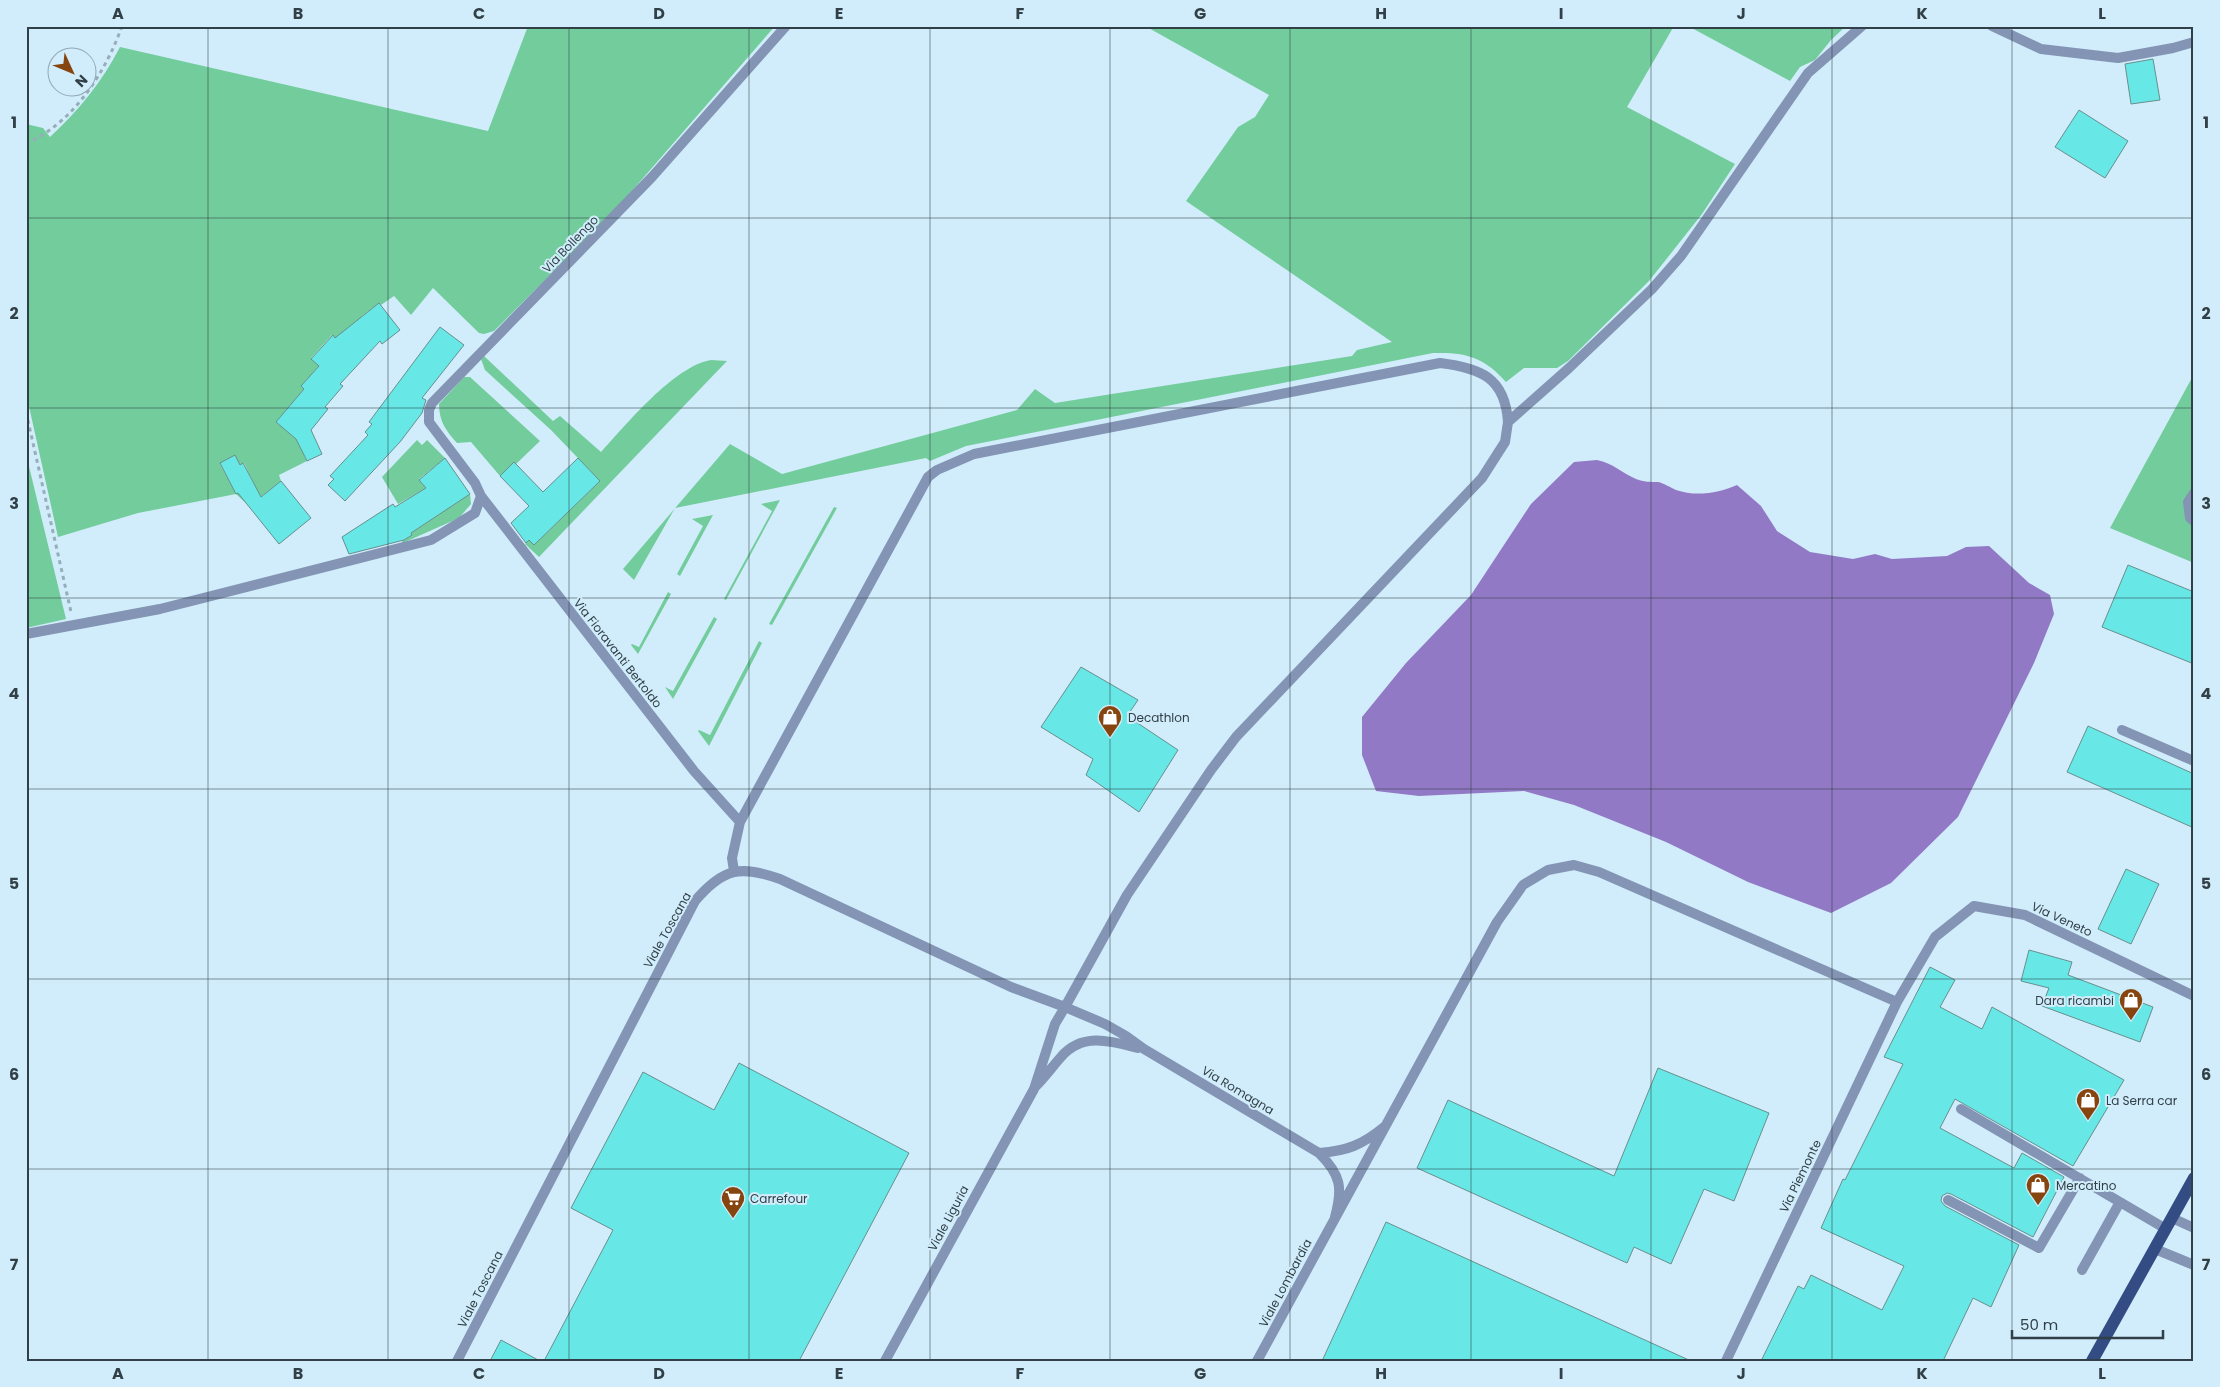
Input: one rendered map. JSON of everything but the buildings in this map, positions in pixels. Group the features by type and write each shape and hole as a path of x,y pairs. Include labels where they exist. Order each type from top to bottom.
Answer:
{"main road":[{"path":"2092,1361 2194,1178"}],"street":[{"name":"Via Bollengo","path":"480,496 475,483 429,422 429,410 432,403 652,178 786,26"},
{"path":"1508,422 1569,368 1652,289 1681,256 1808,74 1862,26"},
{"path":"1992,26 2041,49 2118,58 2173,48 2194,42"},
{"path":"1034,1088 1055,1024 1065,1006 1127,896 1211,770 1236,737 1482,478 1505,442 1508,422 1504,398 1486,375 1465,366 1440,363 974,454 937,470 928,478 740,822 732,858 734,871 759,872 780,879 1011,987 1065,1006 1112,1028 1144,1049"},
{"path":"2194,493 2188,502 2190,518 2194,521"},
{"path":"26,634 160,609 431,540 475,513 480,496"},
{"name":"Via Fioravanti Bertoldo","path":"480,496 694,771 740,822"},
{"path":"2122,730 2194,761"},
{"name":"Viale Lombardia","path":"1257,1361 1497,922 1523,885 1548,870 1574,865 1599,872 1897,1002"},
{"name":"Viale Toscana","path":"457,1361 695,902 710,884 734,871"},
{"name":"Via Veneto","path":"1897,1002 1935,937 1974,906 2024,915 2194,996"},
{"name":"Via Piemonte","path":"1726,1361 1897,1002"},
{"path":"1034,1088 1049,1074 1065,1052 1079,1044 1094,1039 1144,1049"},
{"name":"Via Romagna","path":"1144,1049 1319,1153"},
{"name":"Viale Liguria","path":"885,1361 1034,1088"},
{"path":"1961,1109 2120,1202 2169,1223 2194,1228"},
{"path":"1319,1153 1342,1151 1367,1141 1388,1124"},
{"path":"1319,1153 1330,1164 1337,1177 1341,1197 1335,1218"},
{"path":"1948,1200 2039,1248 2080,1178"},
{"path":"2082,1270 2120,1202"},
{"path":"2155,1249 2194,1265"}],"path":[{"path":"26,144 60,121 95,82 116,45 122,26"},
{"path":"26,412 74,625"}],"green space":[{"path":"528,26 775,26 618,207 494,331 484,334 479,333 433,288 411,315 394,296 381,305 379,303 362,316 344,349 332,335 311,358 319,366 301,386 304,389 276,422 314,451 304,456 307,461 279,475 281,481 249,506 236,494 138,513 58,537 26,393 26,124 43,128 50,137 86,98 98,98 98,83 120,47 488,131","holes":["235,456 240,465 244,463 254,484 236,493 220,464"]},
{"path":"1145,26 1674,26 1627,107 1735,164 1702,214 1649,281 1568,361 1557,368 1524,368 1506,382 1490,367 1474,358 1465,355 1433,353 966,446 930,461 926,458 675,508 730,444 782,474 1017,410 1035,389 1055,403 1352,356 1357,350 1392,342 1186,201 1238,127 1255,117 1269,95"},
{"path":"1688,26 1846,26 1831,40 1815,60 1800,67 1790,81"},
{"path":"484,356 553,421 560,416 601,452 652,398 682,373 711,360 727,361 539,557 525,544 529,540 534,545 600,481 551,430 485,370 481,359"},
{"path":"2194,374 2194,563 2110,528"},
{"path":"464,377 470,377 540,441 516,464 514,463 500,476 471,442 457,443 446,430 442,421 439,404"},
{"path":"417,440 422,445 427,440 445,458 419,479 426,488 398,504 382,477"},
{"path":"26,454 66,619 26,628"},
{"path":"470,494 471,504 459,518 403,543 402,541 412,535 411,533"},
{"path":"780,500 726,600 724,599 772,511 761,504"},
{"path":"834,507 837,508 772,625 769,624"},
{"path":"675,509 634,580 623,569"},
{"path":"713,515 680,576 677,574 703,526 692,519"},
{"path":"668,592 671,594 638,654 631,645 639,647"},
{"path":"714,617 717,619 673,699 665,687 673,691"},
{"path":"759,641 762,643 709,746 698,731 710,735"}],"shaded area":[{"path":"1597,460 1608,463 1636,479 1660,483 1684,492 1707,493 1737,485 1761,506 1777,531 1810,552 1853,559 1875,554 1892,559 1947,556 1966,547 1989,546 2029,583 2050,595 2054,614 2034,663 1958,817 1891,883 1831,913 1748,882 1666,842 1574,805 1524,791 1419,796 1376,791 1362,755 1362,717 1406,663 1471,595 1531,504 1574,462"}],"place":[{"name":"Decathlon","path":"1110,738"},
{"name":"Dara ricambi","path":"2131,1021"},
{"name":"La Serra car","path":"2088,1121"},
{"name":"Mercatino","path":"2038,1206"},
{"name":"Carrefour","path":"733,1219"}]}
